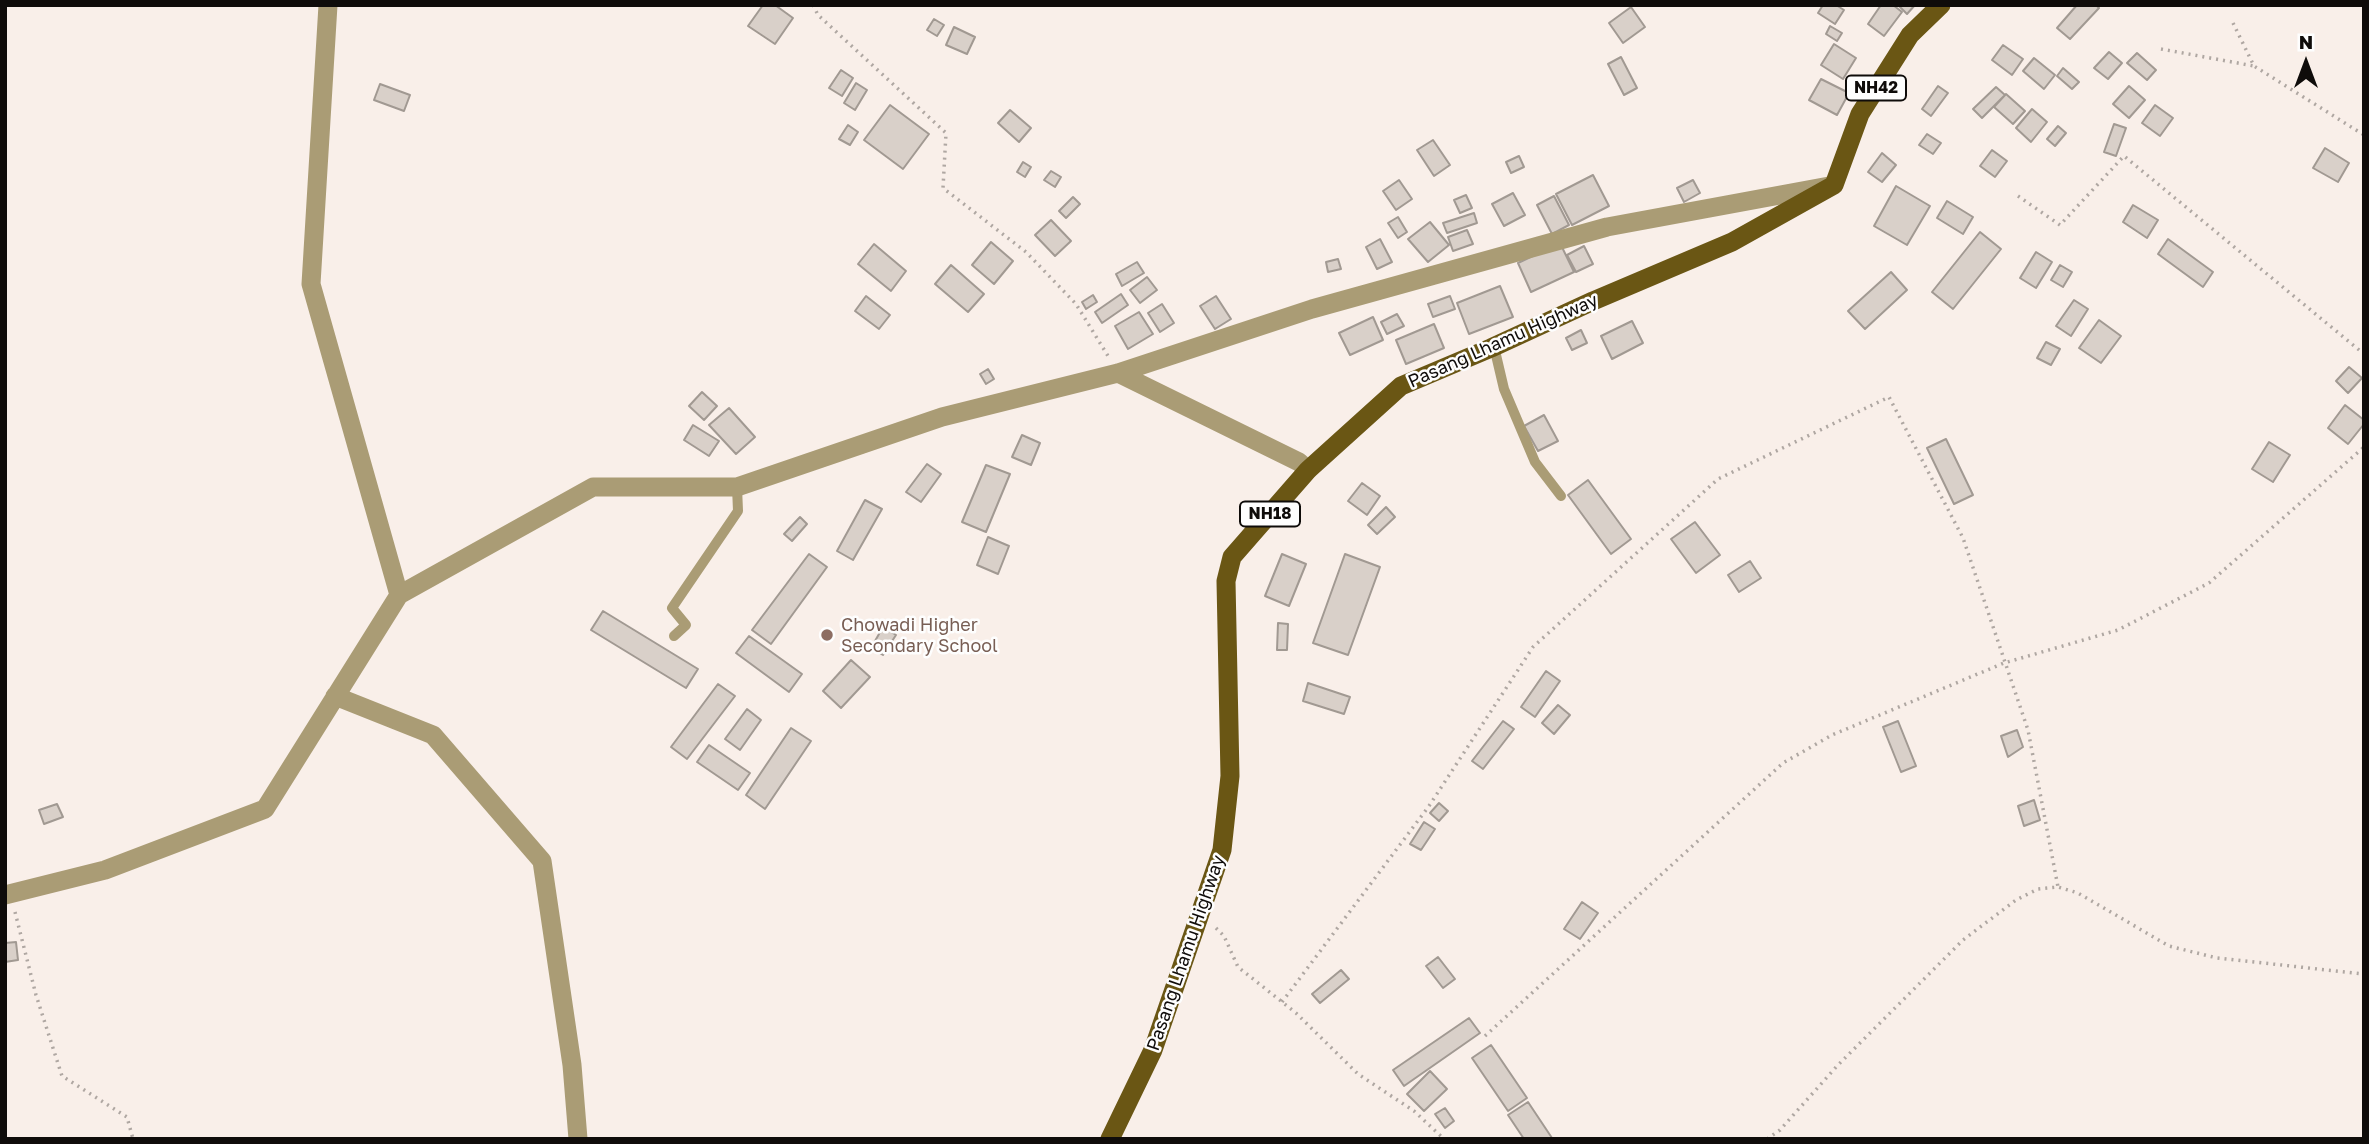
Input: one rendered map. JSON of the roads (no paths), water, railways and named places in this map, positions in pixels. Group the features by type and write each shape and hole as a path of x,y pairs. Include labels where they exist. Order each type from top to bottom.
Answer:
{"main road":[{"name":"NH42","path":"1834,185 1860,114 1910,35 1941,5"},
{"name":"Pasang Lhamu Highway","path":"1110,1139 1153,1050 1222,850 1230,776 1226,581 1232,557 1308,470 1401,386 1732,242 1834,185"}],"street":[{"path":"328,5 311,284 399,595"},
{"path":"8,894 105,870 265,808 399,595 593,487 737,487 942,417 1118,373 1312,309 1607,227 1834,185"},
{"path":"1118,373 1299,462 1308,470"},
{"path":"335,696 433,735 542,861 572,1065 578,1139"}],"lane":[{"path":"1491,348 1496,355 1504,389 1535,462 1561,496"},
{"path":"674,636 686,625 672,608 737,512 737,487"}],"place":[{"name":"Chowadi Higher Secondary School","path":"827,635"}]}
